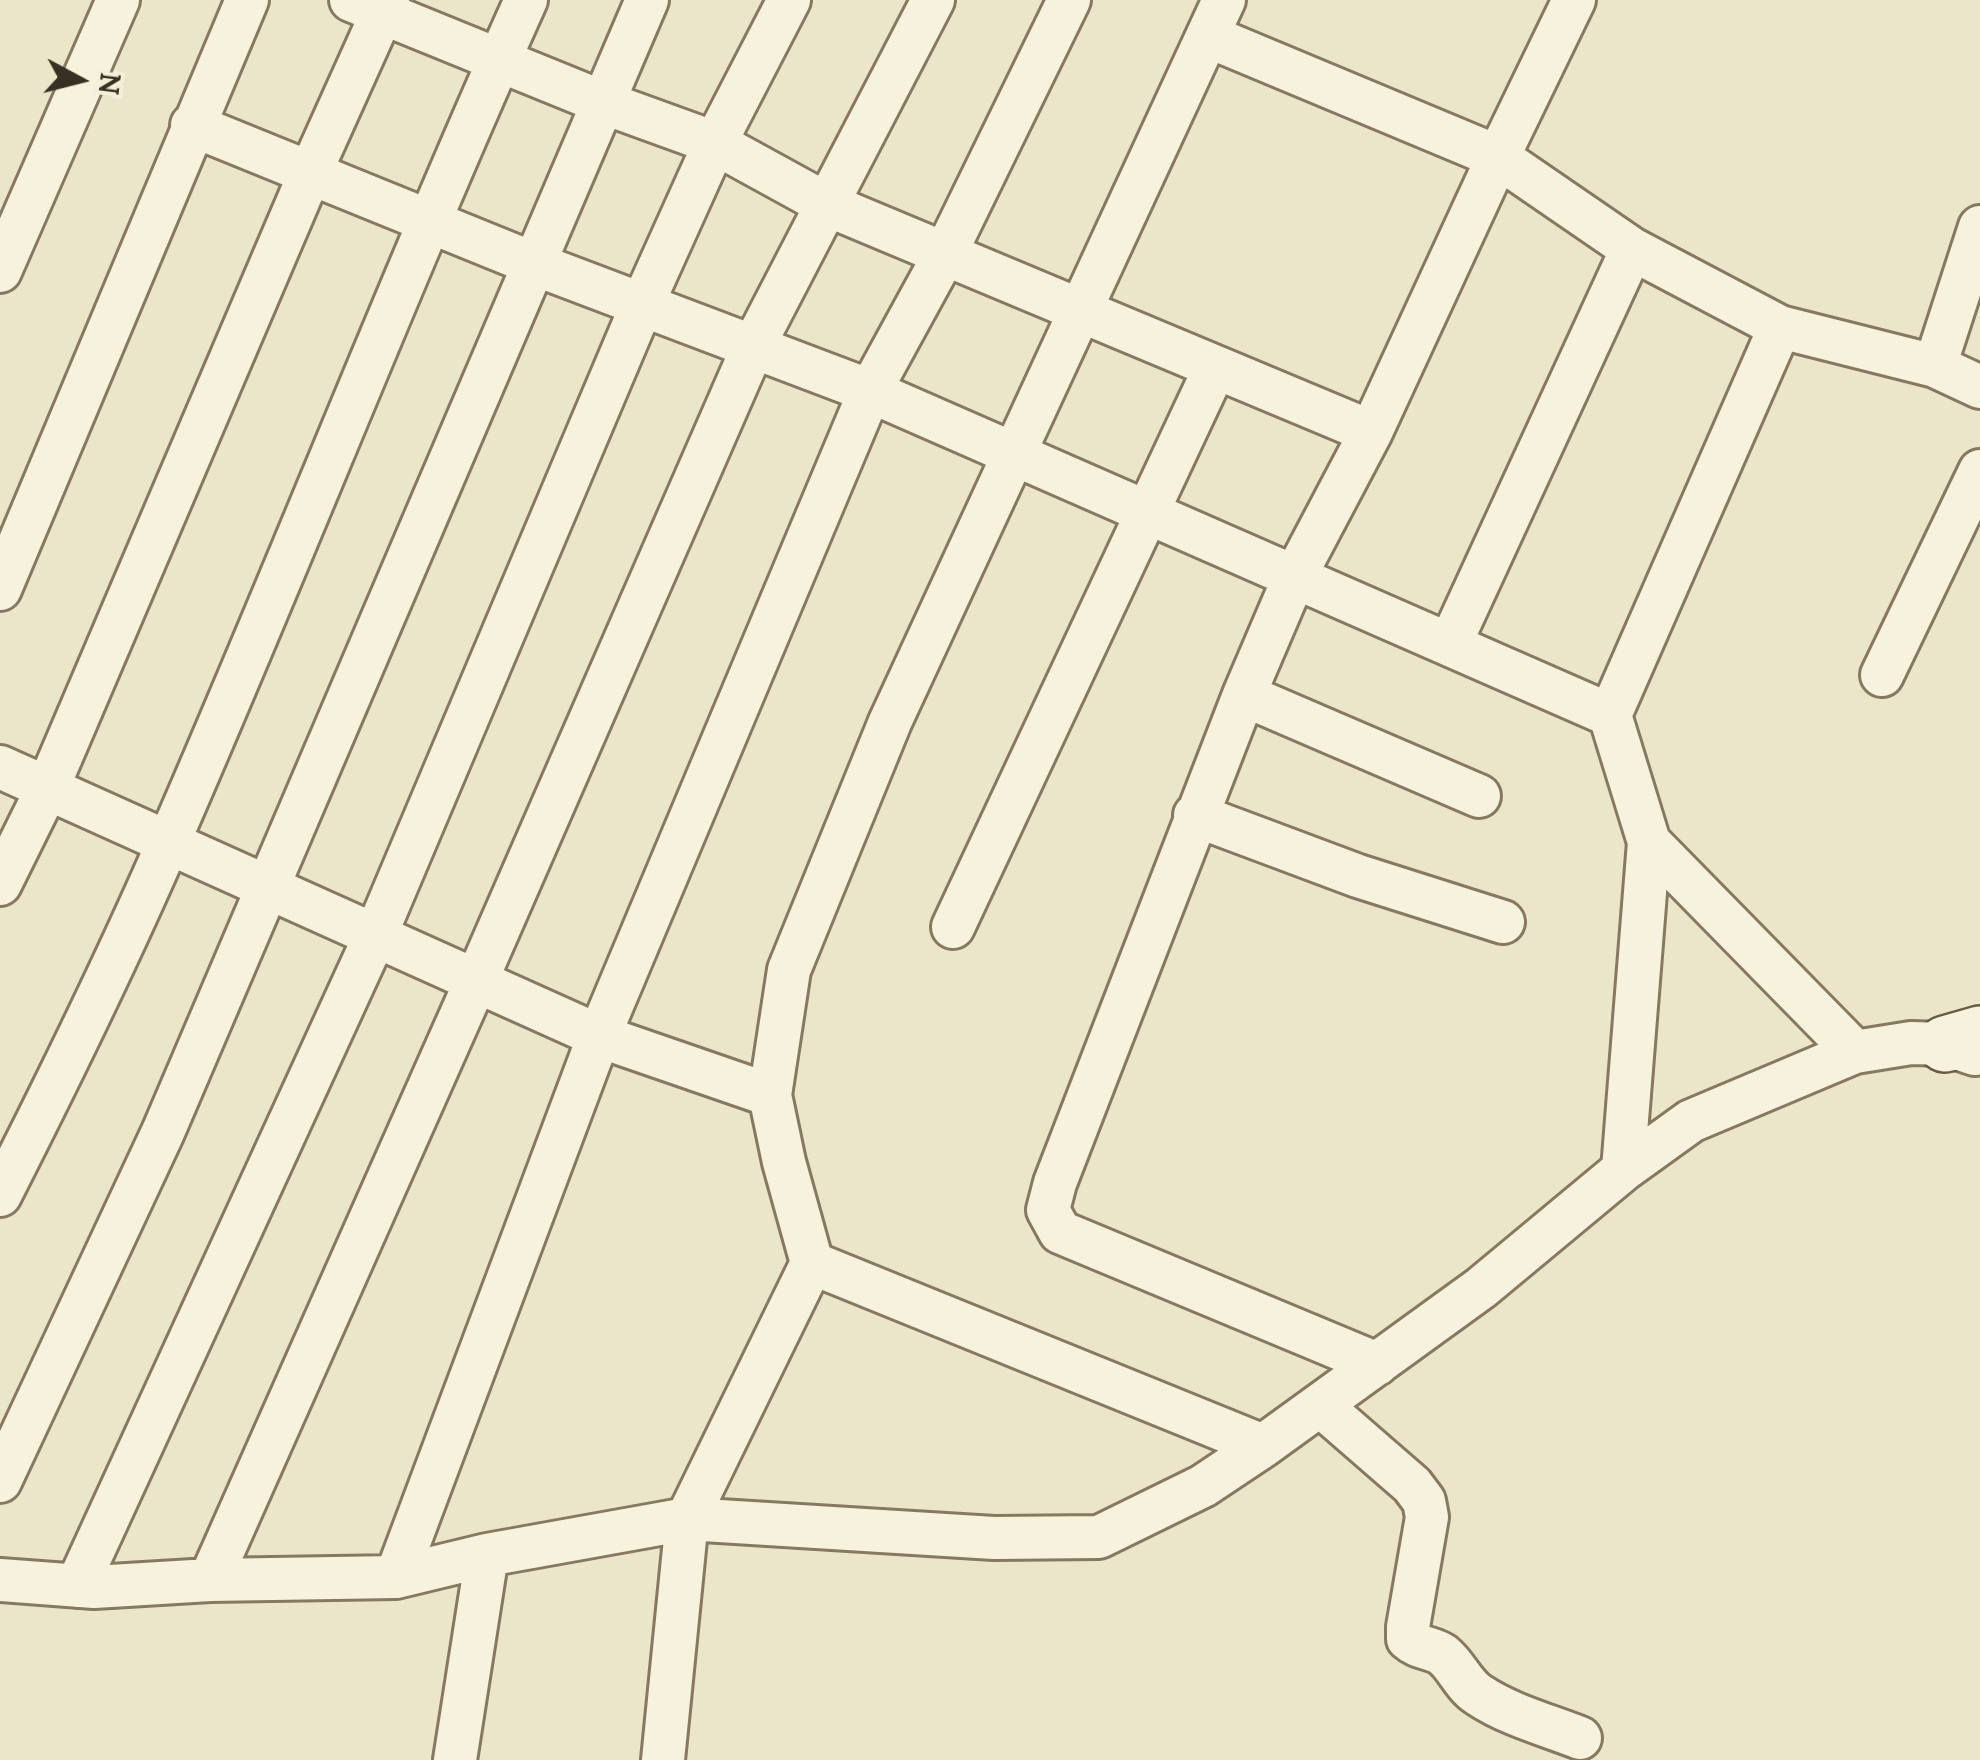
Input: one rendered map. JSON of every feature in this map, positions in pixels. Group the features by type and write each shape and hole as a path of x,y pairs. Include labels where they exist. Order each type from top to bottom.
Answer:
{"street":[{"path":"0,272 118,0"},
{"path":"0,590 192,125 248,0"},
{"path":"0,1195 57,1083 169,842 428,222 526,0"},
{"path":"0,1482 163,1132 647,0"},
{"path":"77,1586 376,934 642,304 715,144 789,0"},
{"path":"210,1580 754,344 933,0"},
{"path":"396,1578 599,1036 870,391 946,252 1069,0"},
{"path":"1377,1364 1060,1232 1048,1210 1195,815 1294,578 1370,432 1573,0"},
{"path":"0,884 48,787 311,172 373,4 498,60 715,144 828,205 1370,432"},
{"path":"663,1760 687,1519 812,1264 770,1096 789,970 890,722 1216,18 1498,157 1632,250 1780,328 1936,366 1980,387"},
{"path":"192,125 532,263 870,391 1610,715"},
{"path":"1936,366 1980,227"},
{"path":"1450,644 1632,250"},
{"path":"1623,1170 1648,842 1610,715 1780,328"},
{"path":"953,928 1214,368"},
{"path":"1882,675 1980,471"},
{"path":"1244,695 1479,796"},
{"path":"0,767 599,1036 770,1096"},
{"path":"1195,815 1358,876 1503,922"},
{"path":"1648,842 1855,1052"},
{"path":"0,1580 77,1586 396,1578 487,1555 687,1519 994,1538 1099,1537 1202,1486 1263,1446 1481,1288 1623,1170 1691,1121 1855,1052 1910,1043 1968,1044"},
{"path":"812,1264 1263,1446"},
{"path":"1320,1405 1412,1484 1424,1502 1427,1517 1408,1639 1416,1647 1447,1658 1458,1676 1478,1695 1580,1738"},
{"path":"455,1760 487,1555"}]}
